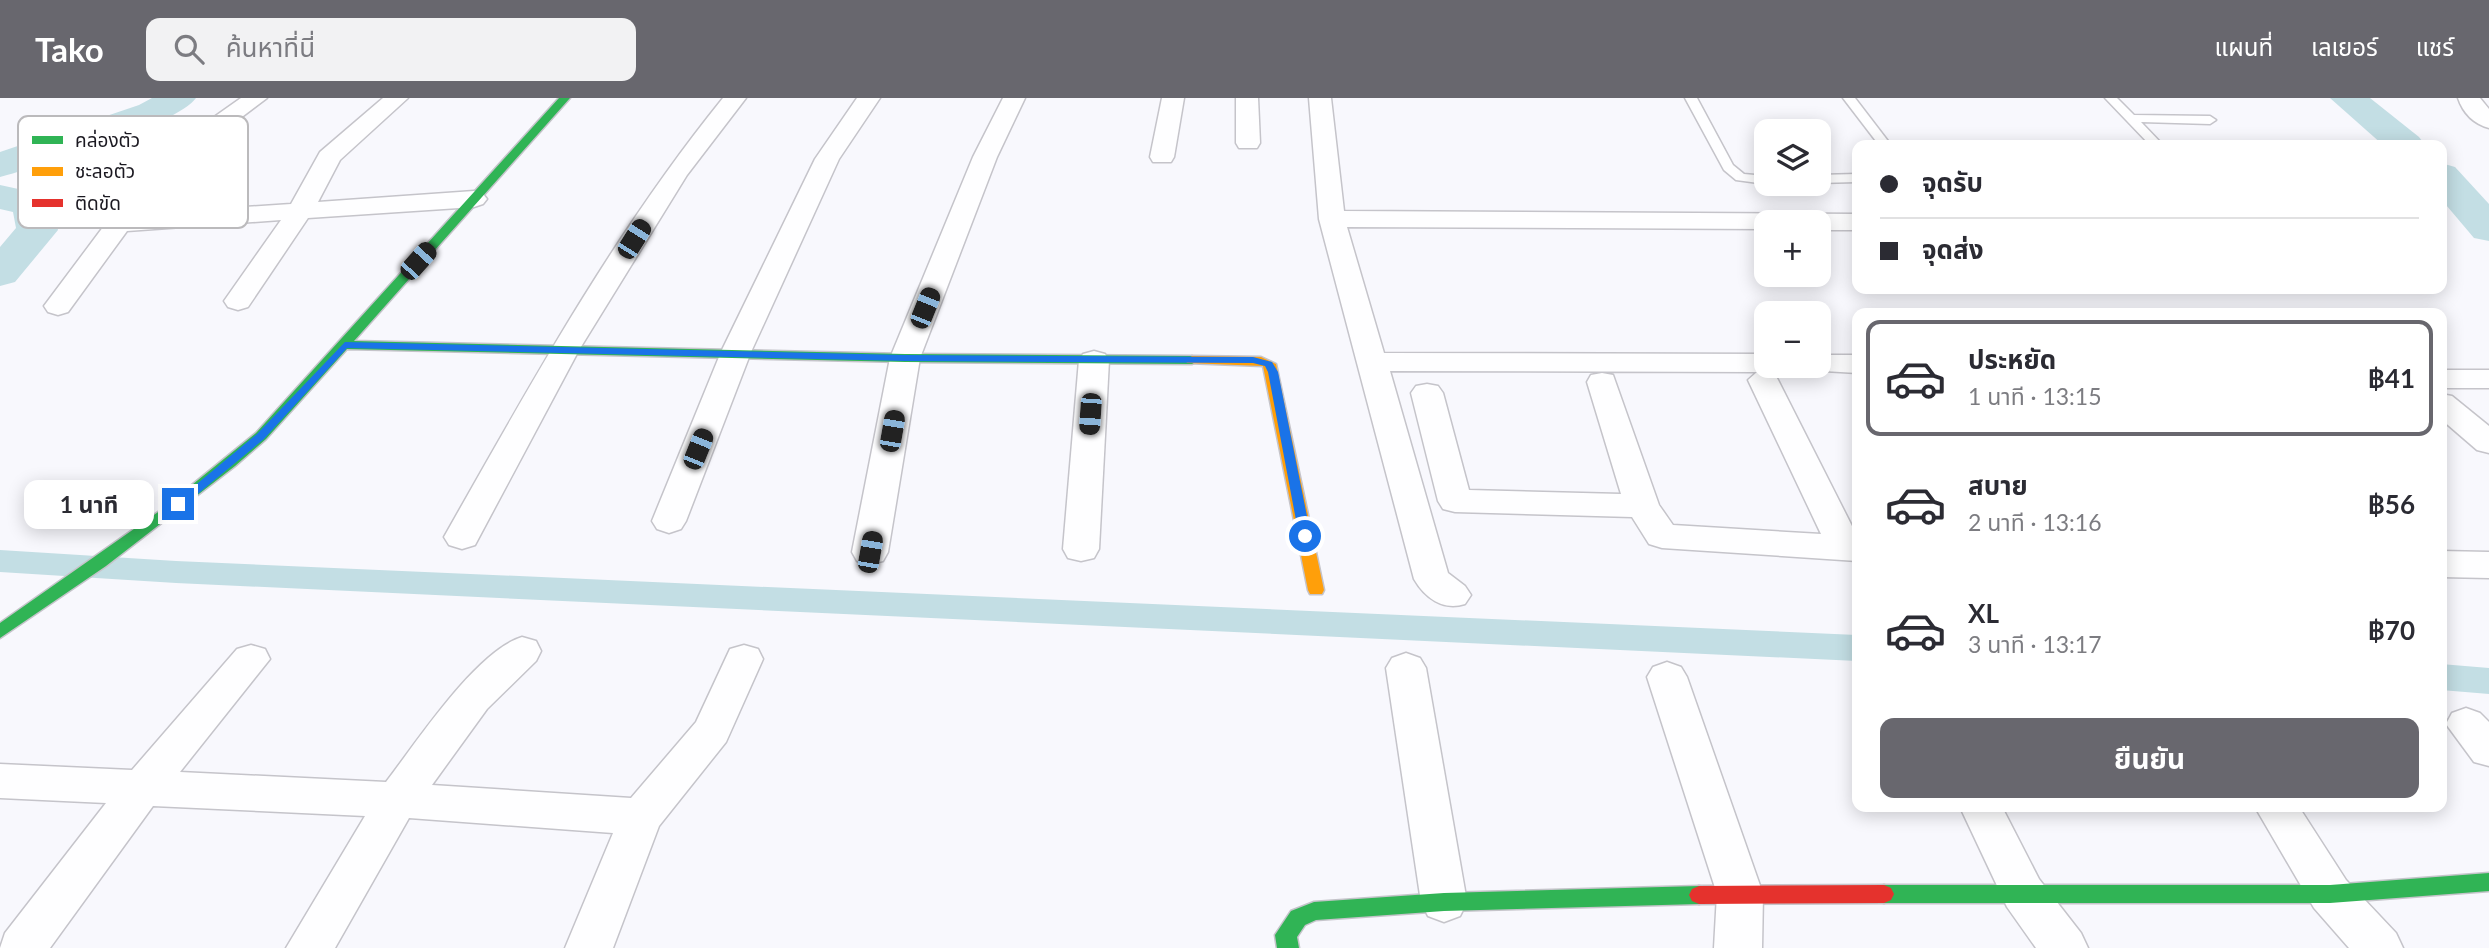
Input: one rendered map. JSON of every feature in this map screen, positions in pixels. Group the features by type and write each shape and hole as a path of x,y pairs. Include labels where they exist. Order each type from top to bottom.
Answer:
{"street":[{"path":"231,116 256,98"},
{"path":"238,301 300,211 329,157 355,131 397,98"},
{"path":"0,632 51,594 116,552 220,472 261,436 565,98"},
{"path":"462,537 565,350 676,172 735,98"},
{"path":"669,521 736,352 827,159 869,98"},
{"path":"870,552 905,358 985,157 1014,98"},
{"path":"1161,157 1173,98"},
{"path":"1247,98 1248,143"},
{"path":"1320,98 1332,219 1432,579 1452,594"},
{"path":"2469,98 2473,108 2489,121"},
{"path":"248,214 474,199"},
{"path":"1332,219 1852,222"},
{"path":"58,306 117,228"},
{"path":"345,345 905,358 1253,360 1269,364 1273,372 1316,590"},
{"path":"1081,548 1094,360"},
{"path":"1372,362 1754,372"},
{"path":"1831,364 1852,364"},
{"path":"1767,378 1851,549"},
{"path":"2447,386 2489,379"},
{"path":"1602,382 1642,506 1662,536 1851,549"},
{"path":"2447,392 2489,443"},
{"path":"1427,393 1455,501 1642,506"},
{"path":"2447,564 2489,565"},
{"path":"310,948 397,800 473,698 522,651"},
{"path":"22,948 142,788 251,659"},
{"path":"589,948 641,817 712,731 744,659"},
{"path":"1406,668 1444,902"},
{"path":"1667,677 1740,894 1738,948"},
{"path":"0,780 397,800 641,817"},
{"path":"1984,812 2024,893 2064,948"},
{"path":"2279,812 2330,894 2379,948"},
{"path":"1288,948 1286,935 1298,918 1314,911 1444,902 1740,894 2330,894 2489,882"}],"lane":[{"path":"1690,98 1728,167 1741,177 1754,179"},
{"path":"1849,98 1881,140"},
{"path":"2111,98 2152,140"},
{"path":"2131,118 2210,120"},
{"path":"1831,179 1852,178"}],"waterway":[{"path":"143,116 178,98"},
{"path":"2348,98 2400,140"},
{"path":"0,165 18,159"},
{"path":"2447,182 2489,229"},
{"path":"0,197 18,201"},
{"path":"0,273 37,228"},
{"path":"0,561 176,572 1852,648"},
{"path":"2447,678 2489,681"}],"traffic: fast":[{"path":"0,632 101,562 261,436 565,98"},
{"path":"345,345 905,358 1192,360"},
{"path":"1884,894 2330,894 2489,882"},
{"path":"1288,948 1286,935 1298,918 1314,911 1444,902 1699,895"}],"traffic: slow":[{"path":"1192,360 1261,361 1269,364 1316,590"}],"traffic: jam":[{"path":"1699,895 1884,894"}],"route":[{"path":"178,504 261,436 345,345 905,358 1253,360 1269,364 1272,368 1305,536"}]}
